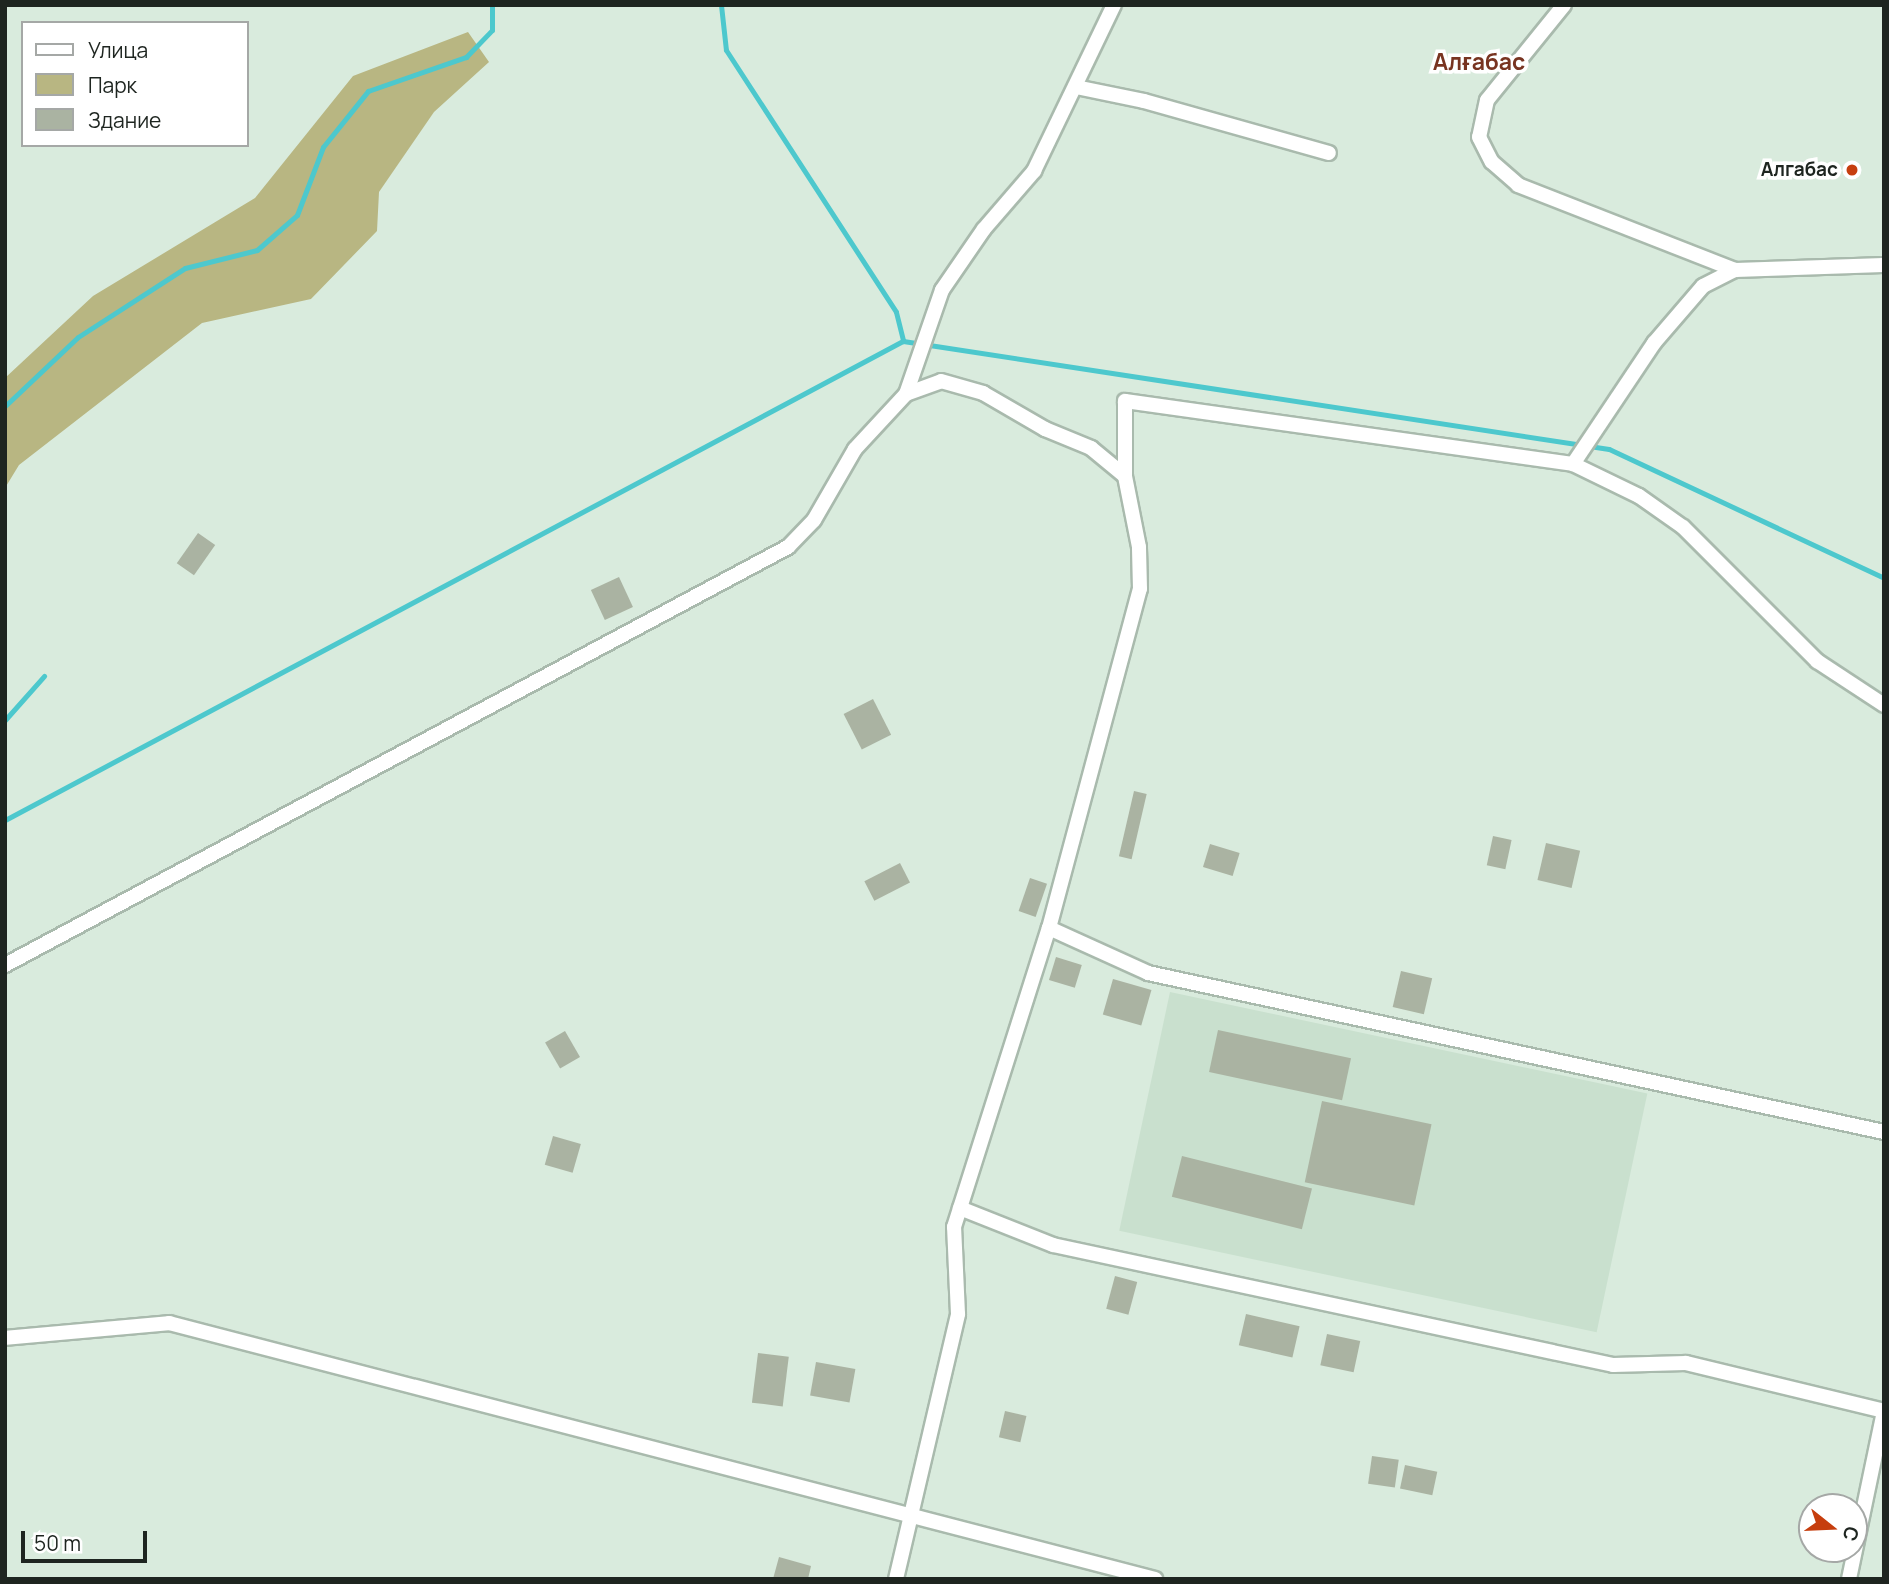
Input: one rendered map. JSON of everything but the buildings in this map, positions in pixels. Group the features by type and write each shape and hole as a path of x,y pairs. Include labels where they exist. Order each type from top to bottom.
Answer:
{"street":[{"path":"5,965 788,547 814,520 855,449 906,394 942,290 985,229 1034,171 1114,5"},
{"path":"1564,5 1487,100 1479,137 1492,162 1517,184 1735,270 1884,265"},
{"path":"1076,87 1144,101 1329,152"},
{"path":"1573,464 1654,343 1703,286 1735,270"},
{"path":"906,394 941,381 983,393 1045,429 1091,448 1125,476"},
{"path":"896,1579 958,1314 954,1227 1049,928 1140,589 1139,547 1125,476 1125,401 1573,464 1639,496 1683,527 1817,662 1884,705"},
{"path":"1049,928 1148,973 1884,1132"},
{"path":"960,1208 1053,1245 1613,1365 1686,1363 1884,1412 1849,1579"},
{"path":"5,1338 169,1323 1154,1579"}],"shaded area":[{"path":"1170,992 1647,1093 1597,1332 1119,1231"}],"green space":[{"path":"468,32 489,62 434,112 379,192 377,231 311,299 202,323 19,465 5,488 5,378 93,296 255,198 353,76"}],"waterway":[{"path":"5,406 78,337 185,268 257,250 297,215 323,147 368,91 466,57 492,30 492,5"},
{"path":"721,5 726,50 896,312 903,341"},
{"path":"5,820 903,341 1609,449 1884,578"},
{"path":"5,720 44,676"}],"place":[{"name":"Алгабас","path":"1852,170"}],"district":[{"name":"Алғабас","path":"1479,61"}]}
